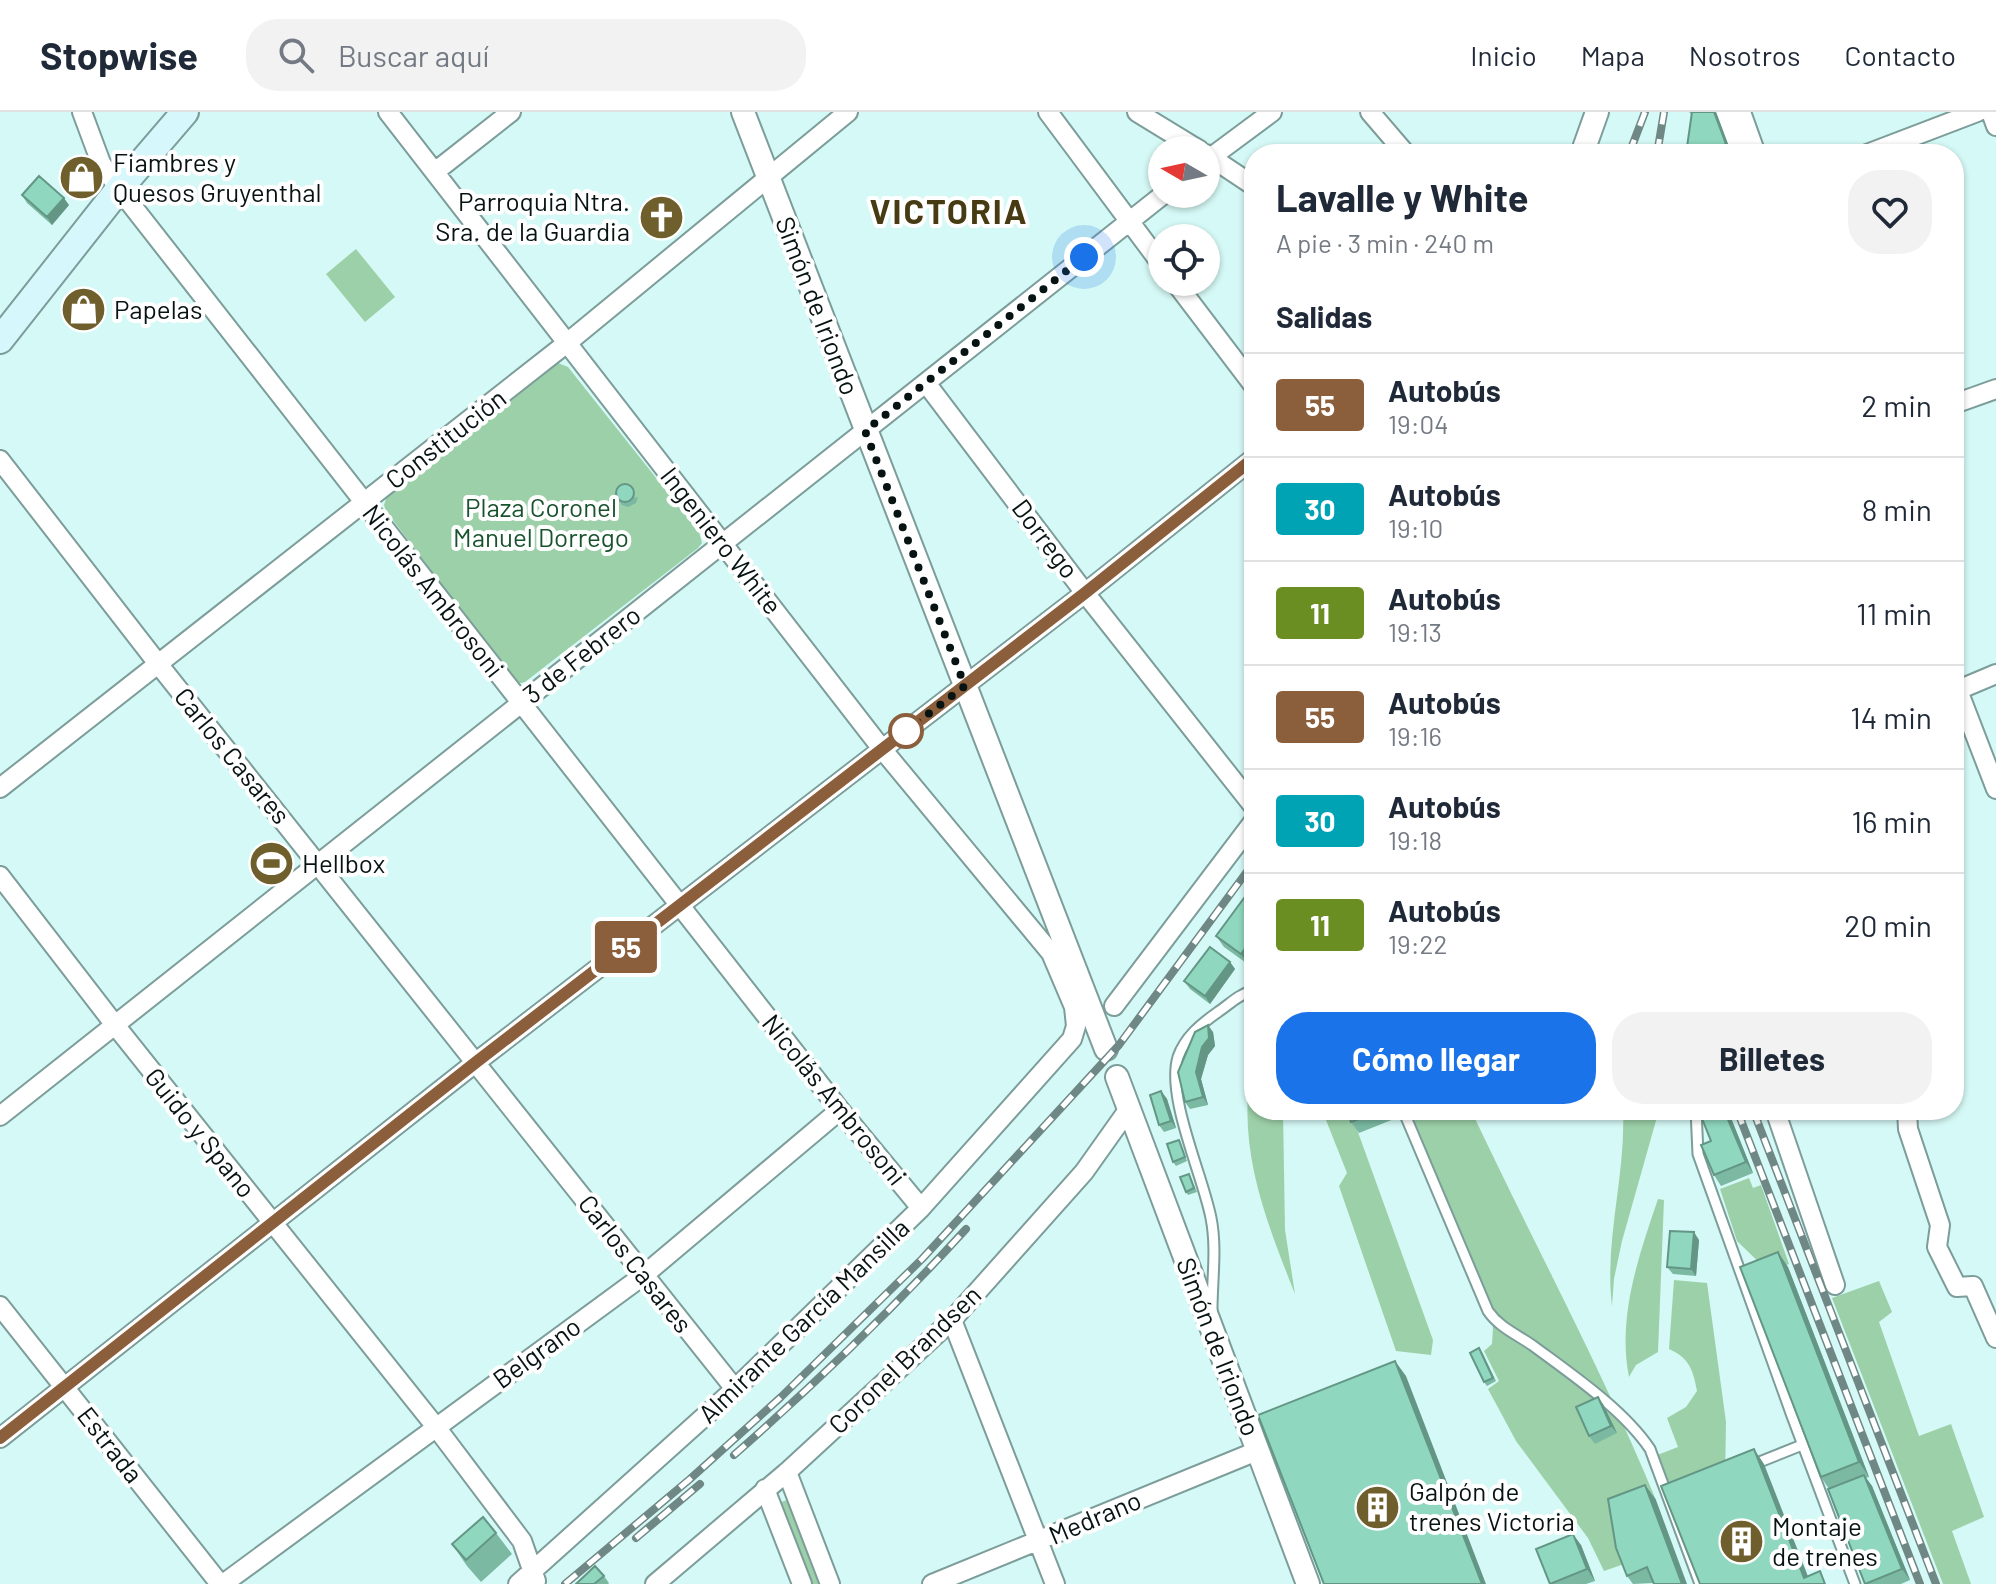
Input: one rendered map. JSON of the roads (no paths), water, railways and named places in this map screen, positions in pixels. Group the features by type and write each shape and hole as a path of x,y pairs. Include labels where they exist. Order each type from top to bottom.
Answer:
{"main road":[{"path":"0,340 119,189 185,112"}],"street":[{"name":"Nicolás Ambrosoni","path":"82,112 101,163 119,189 840,1110 921,1208"},
{"name":"Ingeniero White","path":"388,112 882,749 1058,950"},
{"path":"436,171 511,112"},
{"name":"Simón de Iriondo","path":"743,112 965,686 1058,950 1074,1007 1076,1026 1072,1039"},
{"name":"Constitución","path":"0,788 567,343 848,112"},
{"path":"1048,112 1148,247"},
{"path":"1137,112 1174,136"},
{"path":"1220,146 1272,112"},
{"path":"1370,112 1397,144"},
{"path":"1577,144 1590,112"},
{"path":"1586,144 1597,112"},
{"path":"1725,112 1737,144"},
{"path":"1741,112 1752,144"},
{"path":"1893,144 1977,112"},
{"path":"1991,112 1996,126"},
{"path":"1220,165 1244,180"},
{"name":"3 de Febrero","path":"0,1116 1148,207"},
{"path":"1186,296 1244,373"},
{"name":"Dorrego","path":"926,383 1085,593 1244,794"},
{"path":"1964,400 1996,389"},
{"name":"Carlos Casares","path":"0,460 159,665 735,1389"},
{"path":"0,1438 475,1063 1085,593 1244,466"},
{"path":"1964,683 1996,674"},
{"path":"1964,706 1996,789"},
{"path":"1114,1006 1244,834"},
{"name":"Guido y Spano","path":"0,876 436,1427 522,1541 536,1577"},
{"path":"1058,950 1106,1049"},
{"name":"Almirante García Mansilla","path":"518,1584 536,1577 921,1208 1072,1039"},
{"name":"Simón de Iriondo","path":"1117,1077 1308,1584"},
{"name":"Belgrano","path":"222,1584 644,1275 840,1110"},
{"name":"Coronel Brandsen","path":"655,1584 787,1472 952,1320 1084,1172 1128,1110"},
{"path":"1778,1120 1835,1285"},
{"path":"1908,1120 1940,1225 1937,1247 1957,1287 1973,1286 1996,1338"},
{"name":"Estrada","path":"0,1306 222,1584"},
{"path":"952,1320 1055,1584"},
{"name":"Medrano","path":"932,1584 1257,1451"},
{"path":"787,1472 830,1584"},
{"path":"765,1489 802,1584"}],"lane":[{"path":"1211,1329 1214,1257 1211,1219 1180,1103 1176,1069 1178,1057 1192,1033 1244,993"},
{"path":"1407,1120 1494,1321 1586,1385 1641,1436 1650,1449 1700,1584"},
{"path":"1696,1120 1698,1154 1855,1584"},
{"path":"1748,1466 1802,1445"},
{"path":"1667,1498 1680,1493"}],"railway":[{"path":"1633,144 1645,112"},
{"path":"1659,144 1664,112"},
{"path":"565,1584 690,1479 781,1397 922,1259 1119,1045 1244,876"},
{"path":"1741,1120 1920,1584"},
{"path":"1757,1120 1936,1584"},
{"path":"734,1455 853,1345 966,1229"},
{"path":"636,1538 700,1484"}],"place":[{"name":"Fiambres y Quesos Gruyenthal","path":"82,178"},
{"name":"Parroquia Ntra. Sra. de la Guardia","path":"661,217"},
{"name":"Papelas","path":"83,310"},
{"name":"Hellbox","path":"271,864"},
{"name":"Galpón de trenes Victoria","path":"1378,1507"},
{"name":"Montaje de trenes","path":"1741,1542"}],"district":[{"name":"VICTORIA","path":"949,212"}],"park label":[{"name":"Plaza Coronel Manuel Dorrego","path":"541,523"}]}
